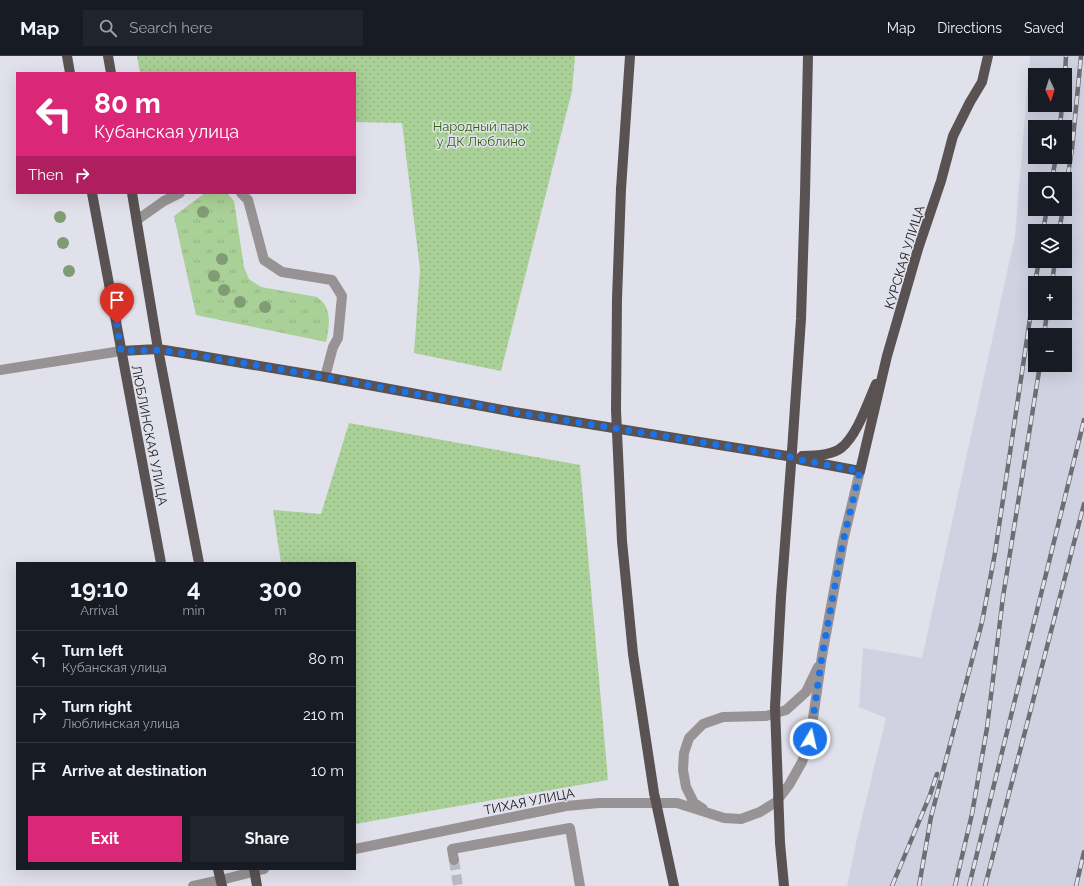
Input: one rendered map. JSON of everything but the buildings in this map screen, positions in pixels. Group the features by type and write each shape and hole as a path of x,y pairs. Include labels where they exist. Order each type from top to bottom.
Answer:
{"main road":[{"path":"66,56 70,72"},
{"path":"108,56 111,72"},
{"path":"630,56 621,189 617,299 616,410 622,541 634,662 654,793 674,886"},
{"path":"784,886 780,843 775,707 781,597 801,319 808,56"},
{"name":"КУРСКАЯ УЛИЦА","path":"860,471 887,356 918,249 941,180 953,136 982,82 988,56"},
{"name":"ЛЮБЛИНСКАЯ УЛИЦА","path":"92,194 161,562"},
{"name":"ЛЮБЛИНСКАЯ УЛИЦА","path":"132,194 158,350 199,562"},
{"path":"121,351 158,350 325,377 514,412 787,456 860,471"},
{"path":"787,456 813,456 829,453 840,448 851,437 862,417 887,356"},
{"path":"218,870 221,883"},
{"path":"257,870 257,886"}],"street":[{"path":"137,220 164,201 178,194"},
{"path":"242,194 248,200 264,260 282,272 332,280 342,296 338,338 333,347 325,377"},
{"path":"0,370 121,351"},
{"name":"ТИХАЯ УЛИЦА","path":"356,850 566,806 599,803 677,803 724,818 741,819 760,812 776,802 789,785 802,762 810,739 822,656 843,541 860,471"},
{"name":"ТИХАЯ УЛИЦА","path":"709,814 694,803 686,788 683,770 684,753 689,738 703,724 724,717 766,716 786,710 806,692 822,656"},
{"path":"454,860 452,849 570,828 580,886"},
{"path":"193,886 221,883 257,870"}],"shaded area":[{"path":"1030,56 1084,56 1084,886 847,886 886,718 859,707 863,648 922,658 1015,236 1028,80 1028,112 1072,112 1072,68 1029,68"}],"green space":[{"name":"Народный парк у ДК Люблино","path":"137,56 575,56 572,91 501,371 414,353 420,269 402,123 356,122 356,72 140,72"},
{"path":"204,194 228,194 234,201 244,267 249,279 261,287 317,297 322,301 329,317 326,342 196,315 174,216"},
{"path":"349,423 580,465 608,780 356,824 356,562 281,562 273,510 321,514"}],"tunnel":[{"path":"454,860 458,886"}],"railway":[{"path":"1065,68 1066,56"},
{"path":"1068,172 1081,56"},
{"path":"1061,112 1061,120"},
{"path":"1053,172 1055,164"},
{"path":"1044,224 1046,216"},
{"path":"1060,224 1062,216"},
{"path":"1036,276 1038,268"},
{"path":"1053,276 1054,268"},
{"path":"919,886 931,817 982,622 995,553 1030,320"},
{"path":"1045,328 1046,320"},
{"path":"955,886 972,814 987,728 1003,597 1039,372"},
{"path":"969,886 1084,420"},
{"path":"985,886 1084,504"},
{"path":"892,886 930,795 937,774"},
{"path":"1076,886 1084,852"}],"route":[{"path":"117,324 121,351 158,350 195,355 353,382 514,412 787,456 860,471 843,541 822,656 810,739"}]}
